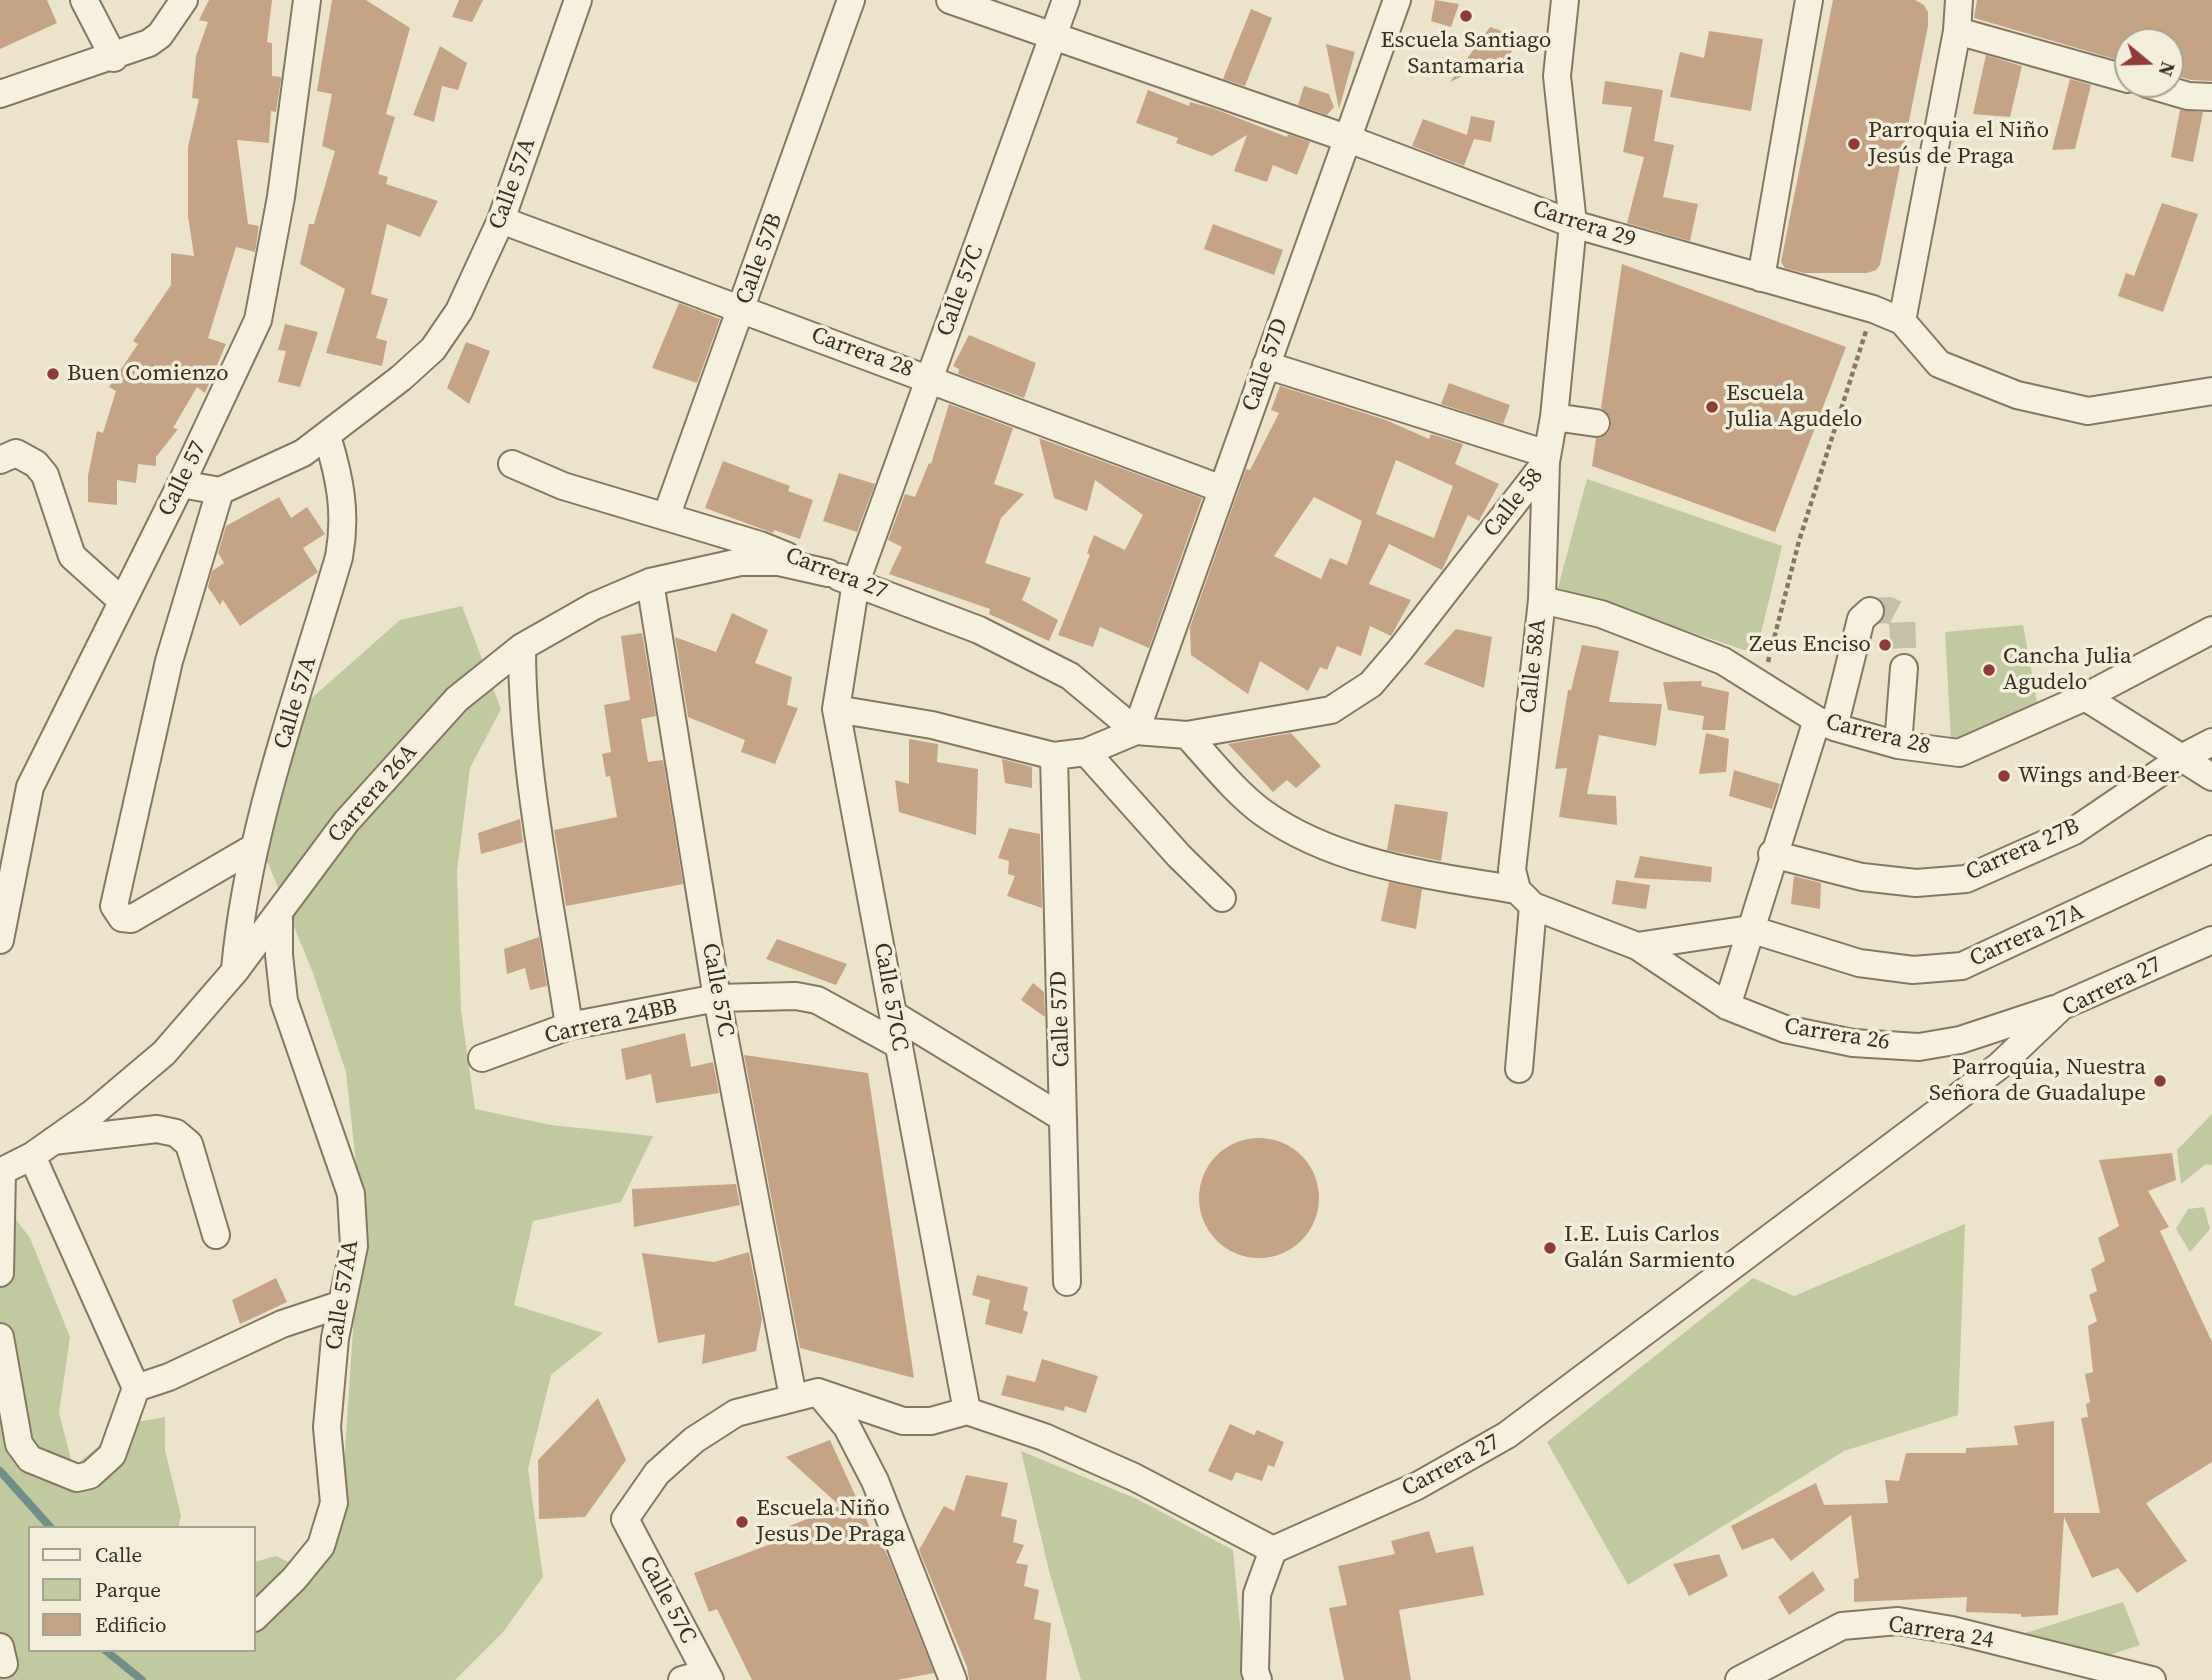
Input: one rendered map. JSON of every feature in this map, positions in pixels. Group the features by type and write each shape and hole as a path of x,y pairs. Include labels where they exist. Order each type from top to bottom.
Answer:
{"street":[{"path":"84,0 114,58"},
{"path":"0,94 114,58 149,43 160,35 184,0"},
{"name":"Calle 57","path":"0,940 30,787 181,484 258,320 281,197 302,19 307,0"},
{"name":"Calle 57A","path":"220,491 303,453 433,349 459,311 501,220 578,0"},
{"name":"Calle 57B","path":"666,517 852,0"},
{"name":"Carrera 29","path":"950,0 1346,138 1573,224 1872,309 1902,321 1938,364 2017,395 2088,411 2212,391"},
{"name":"Calle 57C","path":"856,582 1066,0"},
{"name":"Calle 57D","path":"1136,731 1397,0"},
{"name":"Calle 58","path":"1136,731 1187,735 1331,710 1371,684 1547,458 1554,417 1573,224 1557,76 1565,0"},
{"path":"1760,278 1809,0"},
{"path":"1902,321 1957,31 1959,0"},
{"path":"1957,31 2114,75"},
{"path":"2184,95 2212,97"},
{"name":"Carrera 28","path":"501,220 1222,489"},
{"path":"1266,365 1547,458"},
{"path":"1554,417 1596,423"},
{"name":"Calle 57A","path":"235,971 240,918 253,848 345,529 341,484 327,436"},
{"path":"0,460 16,453 36,464 46,475 72,556 122,601"},
{"name":"Calle 58A","path":"1519,1069 1521,889 1542,600 1547,458"},
{"name":"Carrera 27","path":"512,464 563,486 760,545 979,630 1070,676 1136,731"},
{"path":"181,484 220,491"},
{"name":"Calle 57","path":"220,491 169,661 114,906 122,918 131,919 253,848"},
{"name":"Carrera 26A","path":"0,1273 1,1172 42,1149 93,1113 164,1053 235,971 346,821 457,699 522,648 594,606 650,582 740,562 779,562 828,573"},
{"name":"Calle 57C","path":"650,582 718,998 805,1395 736,1413 694,1440 657,1473 625,1519 699,1678"},
{"name":"Calle 57CC","path":"856,582 836,709 896,1016 899,1045 968,1411"},
{"name":"Carrera 28","path":"1542,600 1601,614 1723,661 1763,683 1826,724 1898,745 1959,753 2085,697 2212,630"},
{"path":"1727,1006 1772,855 1826,724 1861,619 1870,611"},
{"path":"522,648 529,757 569,1026"},
{"path":"1898,745 1903,668"},
{"path":"2085,697 2212,777"},
{"path":"836,709 932,725 1054,756 1086,751 1136,731"},
{"name":"Carrera 26","path":"1187,735 1261,811 1298,835 1386,867 1521,889 1637,946 1727,1006 1785,1029 1853,1042 1919,1047 1960,1040 2062,1006"},
{"name":"Carrera 27B","path":"1772,855 1862,877 1916,883 1966,879 2074,831 2183,757 2212,742"},
{"path":"1086,751 1179,856 1222,898"},
{"name":"Calle 57D","path":"1054,756 1067,1282"},
{"name":"Carrera 27A","path":"1750,929 1859,963 1913,970 1962,966 2212,849"},
{"name":"Calle 57AA","path":"256,1616 294,1579 321,1546 334,1503 327,1427 334,1338 354,1246 351,1194 284,1001 279,955 279,912"},
{"path":"1637,946 1750,929"},
{"name":"Carrera 27","path":"1273,1550 1417,1486 1507,1435 1999,1066 2062,1006 2212,940"},
{"name":"Carrera 24BB","path":"482,1058 569,1026 718,998 796,996 817,1000 899,1045"},
{"path":"896,1016 1063,1118"},
{"path":"0,1338 19,1444 30,1459 77,1478 90,1475 112,1455 135,1388 42,1149 157,1129 176,1133 189,1144 216,1235"},
{"path":"135,1388 169,1377 282,1324 342,1304"},
{"path":"805,1395 903,1421 931,1422 968,1411 1044,1437 1134,1476 1273,1550 1257,1594 1255,1671 1258,1680"},
{"path":"805,1395 847,1427 875,1481 953,1680"},
{"name":"Carrera 24","path":"1739,1680 1842,1626 1898,1621 1952,1630 2152,1680"}],"path":[{"path":"1763,683 1799,541 1872,309"}],"green space":[{"path":"1587,479 1782,546 1756,654 1558,588"},
{"path":"462,606 501,709 470,768 457,871 461,1010 475,1109 551,1125 653,1136 621,1202 533,1221 514,1305 603,1333 551,1375 528,1469 543,1577 503,1632 455,1680 0,1680 0,1211 7,1208 30,1238 70,1337 59,1413 73,1467 126,1424 165,1417 165,1450 181,1516 178,1526 28,1526 28,1652 256,1652 256,1561 276,1556 313,1574 341,1511 361,1209 346,1072 313,973 254,829 297,711 400,620"},
{"name":"Cancha Julia Agudelo","path":"2023,625 2038,708 1951,740 1945,632"},
{"path":"2212,1114 2212,1165 2206,1164 2181,1184 2177,1150"},
{"path":"2204,1207 2210,1229 2190,1252 2176,1229 2188,1209"},
{"path":"1965,1224 1958,1415 1844,1451 1628,1585 1547,1442 1753,1278 1794,1296"},
{"path":"1021,1451 1137,1499 1233,1550 1245,1680 1081,1680 1049,1571"},
{"path":"2123,1602 2140,1645 2097,1659 2010,1638"}],"building":[{"path":"0,0 47,0 57,23 0,49"},
{"path":"209,0 272,0 267,42 272,43 272,76 281,77 281,80 276,112 271,111 269,143 237,140 248,224 259,226 255,252 236,247 208,338 226,344 205,393 197,387 173,428 178,429 156,457 156,466 138,464 136,483 117,480 117,505 88,502 88,476 97,431 103,433 116,391 109,387 138,344 133,341 171,285 171,253 194,256 188,216 188,147 199,99 192,98 196,56 208,22 199,20"},
{"path":"332,0 366,0 410,28 386,114 395,117 378,174 388,177 386,184 438,201 420,237 387,224 371,294 388,299 376,338 387,341 382,366 326,353 345,289 300,264 309,224 314,224 335,151 322,146 332,94 317,91"},
{"path":"459,0 483,0 472,22 452,17"},
{"path":"1435,0 1459,4 1451,27 1431,21"},
{"name":"Parroquia el Niño Jesús de Praga","path":"1833,0 1915,0 1924,5 1928,12 1928,26 1880,265 1876,270 1867,273 1804,273 1785,268 1781,262"},
{"path":"1977,0 2212,0 2212,81 2184,78 2184,28 2114,28 2114,59 1974,18"},
{"path":"1251,9 1272,18 1245,86 1223,79"},
{"path":"1490,27 1516,36 1509,60 1500,57 1450,82"},
{"path":"1709,31 1763,39 1751,111 1670,97 1680,52 1704,58"},
{"path":"1326,44 1355,52 1339,109"},
{"path":"440,46 467,63 458,90 442,86 434,122 413,115"},
{"path":"1986,55 2022,66 2010,117 1973,114"},
{"path":"2070,79 2091,85 2075,149 2052,150"},
{"path":"1605,81 1663,90 1654,141 1674,145 1663,197 1698,204 1690,241 1627,223 1644,157 1623,152 1632,107 1602,104"},
{"path":"1304,86 1329,94 1334,107 1327,115 1298,105"},
{"path":"1148,90 1189,106 1190,102 1212,108 1287,137 1288,134 1310,142 1297,175 1273,165 1267,182 1234,171 1247,135 1212,156 1176,143 1178,138 1136,123"},
{"path":"2180,110 2203,112 2193,162 2171,157"},
{"path":"1471,116 1495,121 1491,142 1474,139 1464,166 1412,146 1423,119 1467,135"},
{"path":"2162,203 2198,214 2163,312 2118,296 2126,273 2134,276"},
{"path":"1213,224 1283,250 1274,275 1204,249"},
{"name":"Escuela Julia Agudelo","path":"1622,264 1846,347 1775,532 1592,466 1596,438 1608,433 1611,426 1610,417 1601,408"},
{"path":"679,303 720,319 697,383 652,368"},
{"path":"285,324 318,332 300,387 278,382 286,351 278,350"},
{"path":"969,335 1036,363 1024,398 958,374 959,369 953,366"},
{"path":"466,342 490,351 469,404 447,388"},
{"path":"1449,383 1510,405 1503,424 1441,404"},
{"path":"1280,386 1386,420 1429,439 1431,434 1463,444 1455,464 1499,484 1479,521 1468,515 1442,570 1389,544 1369,584 1411,600 1391,636 1370,626 1361,656 1337,646 1327,670 1320,667 1308,691 1260,661 1248,694 1191,655 1190,627 1246,469 1250,470 1279,413 1271,410","holes":["1396,460 1453,486 1434,538 1376,514","1314,497 1362,521 1347,565 1330,558 1321,579 1274,556"]},
{"path":"949,404 1013,428 994,484 1024,494 1001,518 985,563 1031,578 1022,600 1058,620 1049,641 989,614 990,609 889,574 902,547 888,540 905,494 915,497 929,463 931,464"},
{"path":"1039,438 1202,498 1149,648 1100,627 1093,647 1058,635 1090,555 1087,553 1094,535 1125,550 1143,515 1095,480 1087,511 1054,498"},
{"path":"723,461 790,486 788,491 813,500 800,539 774,530 773,533 705,508"},
{"path":"839,473 875,484 857,532 823,521"},
{"path":"279,497 291,518 307,507 325,534 303,548 318,572 240,626 223,600 220,605 208,587 212,571 224,563 218,553 226,526"},
{"path":"732,613 768,630 755,663 792,677 787,705 798,708 775,764 741,752 745,740 688,717 675,637 716,652"},
{"path":"1456,629 1492,637 1484,688 1424,664"},
{"path":"642,633 656,716 641,719 648,762 663,760 683,884 566,906 554,830 617,817 610,776 606,777 602,754 611,752 604,705 630,700 621,636"},
{"path":"1582,645 1619,651 1609,702 1662,704 1656,746 1599,735 1587,794 1616,796 1617,825 1559,817 1567,768 1555,769 1568,690 1571,690"},
{"path":"1702,681 1701,686 1729,692 1725,730 1702,730 1704,716 1668,710 1663,682"},
{"path":"1291,733 1321,766 1296,788 1287,780 1273,792 1228,744"},
{"path":"1706,733 1729,739 1726,772 1699,774"},
{"path":"909,739 938,744 937,762 978,769 976,835 899,812 895,780 909,784"},
{"path":"1002,759 1032,767 1032,788 1005,783"},
{"path":"1734,770 1780,784 1772,809 1729,796"},
{"path":"1395,804 1448,812 1441,861 1387,850"},
{"path":"520,819 523,842 481,854 478,833"},
{"path":"1009,828 1040,834 1042,908 1007,896 1015,876 1008,874 1009,861 998,858"},
{"path":"1640,856 1712,867 1711,882 1634,878"},
{"path":"1794,876 1821,883 1820,909 1791,904"},
{"path":"1616,880 1650,885 1646,909 1612,904"},
{"path":"1389,882 1422,889 1416,929 1381,921"},
{"path":"539,937 547,986 530,990 525,968 507,974 504,949"},
{"path":"777,939 847,964 836,985 766,959"},
{"path":"1033,983 1044,992 1045,1017 1021,1000"},
{"path":"685,1033 691,1067 713,1062 719,1093 656,1103 651,1074 626,1080 621,1049"},
{"path":"744,1055 868,1073 914,1378 800,1348"},
{"path":"1259,1138 1282,1143 1301,1156 1314,1175 1319,1198 1314,1221 1301,1240 1282,1253 1259,1258 1236,1253 1217,1240 1204,1221 1199,1198 1204,1175 1217,1156 1236,1143"},
{"path":"2172,1153 2176,1180 2148,1191 2169,1227 2160,1231 2212,1342 2212,1462 2146,1503 2187,1561 2137,1593 2118,1568 2092,1578 2064,1517 2058,1615 2021,1617 2021,1614 1966,1612 1967,1597 1854,1602 1854,1579 1859,1578 1851,1515 1791,1561 1773,1538 1742,1550 1731,1526 1816,1483 1824,1505 1888,1503 1885,1480 1899,1481 1906,1453 1966,1453 1966,1448 2018,1445 2014,1426 2054,1421 2054,1513 2100,1513 2081,1418 2088,1417 2086,1404 2090,1402 2085,1374 2093,1372 2088,1326 2097,1321 2089,1295 2097,1291 2091,1269 2105,1261 2098,1238 2119,1226 2099,1160"},
{"path":"736,1184 740,1205 634,1227 632,1189"},
{"path":"749,1252 762,1319 756,1351 702,1364 705,1334 658,1343 642,1253 714,1262"},
{"path":"977,1275 1028,1287 1023,1310 1028,1312 1022,1334 985,1324 990,1300 972,1295"},
{"path":"276,1278 287,1302 240,1324 232,1300"},
{"path":"1042,1359 1098,1376 1086,1413 1065,1406 1064,1411 1001,1395 1007,1375 1035,1382"},
{"path":"598,1398 626,1460 585,1517 539,1519 538,1460"},
{"path":"1230,1424 1254,1435 1257,1430 1284,1442 1274,1467 1268,1465 1262,1481 1236,1472 1232,1481 1208,1471"},
{"path":"830,1440 872,1532 875,1530 889,1559 934,1673 897,1680 752,1680 717,1609 709,1612 694,1573 776,1542 772,1533 840,1506 786,1457"},
{"path":"966,1475 1008,1483 1001,1516 1017,1520 1013,1542 1024,1545 1016,1563 1028,1565 1024,1586 1039,1590 1034,1619 1051,1623 1046,1680 969,1680 967,1667 919,1550 944,1506 954,1511"},
{"path":"1429,1531 1436,1553 1473,1546 1484,1595 1399,1610 1411,1680 1344,1680 1329,1608 1347,1605 1338,1566 1395,1554 1391,1541"},
{"path":"1719,1554 1728,1576 1689,1596 1673,1564"},
{"path":"1813,1571 1825,1590 1789,1615 1778,1597"}],"waterway":[{"path":"0,1471 49,1526"},
{"path":"107,1652 142,1680"}],"tunnel":[{"path":"1870,611 1889,610 1902,617 1904,668"}],"place":[{"name":"Escuela Santiago Santamaria","path":"1466,16"},
{"name":"Parroquia el Niño Jesús de Praga","path":"1854,144"},
{"name":"Buen Comienzo","path":"53,374"},
{"name":"Escuela Julia Agudelo","path":"1712,407"},
{"name":"Zeus Enciso","path":"1885,645"},
{"name":"Cancha Julia Agudelo","path":"1989,670"},
{"name":"Wings and Beer","path":"2004,776"},
{"name":"Parroquia, Nuestra Señora de Guadalupe","path":"2160,1081"},
{"name":"I.E. Luis Carlos Galán Sarmiento","path":"1550,1248"},
{"name":"Escuela Niño Jesus De Praga","path":"742,1522"}]}
